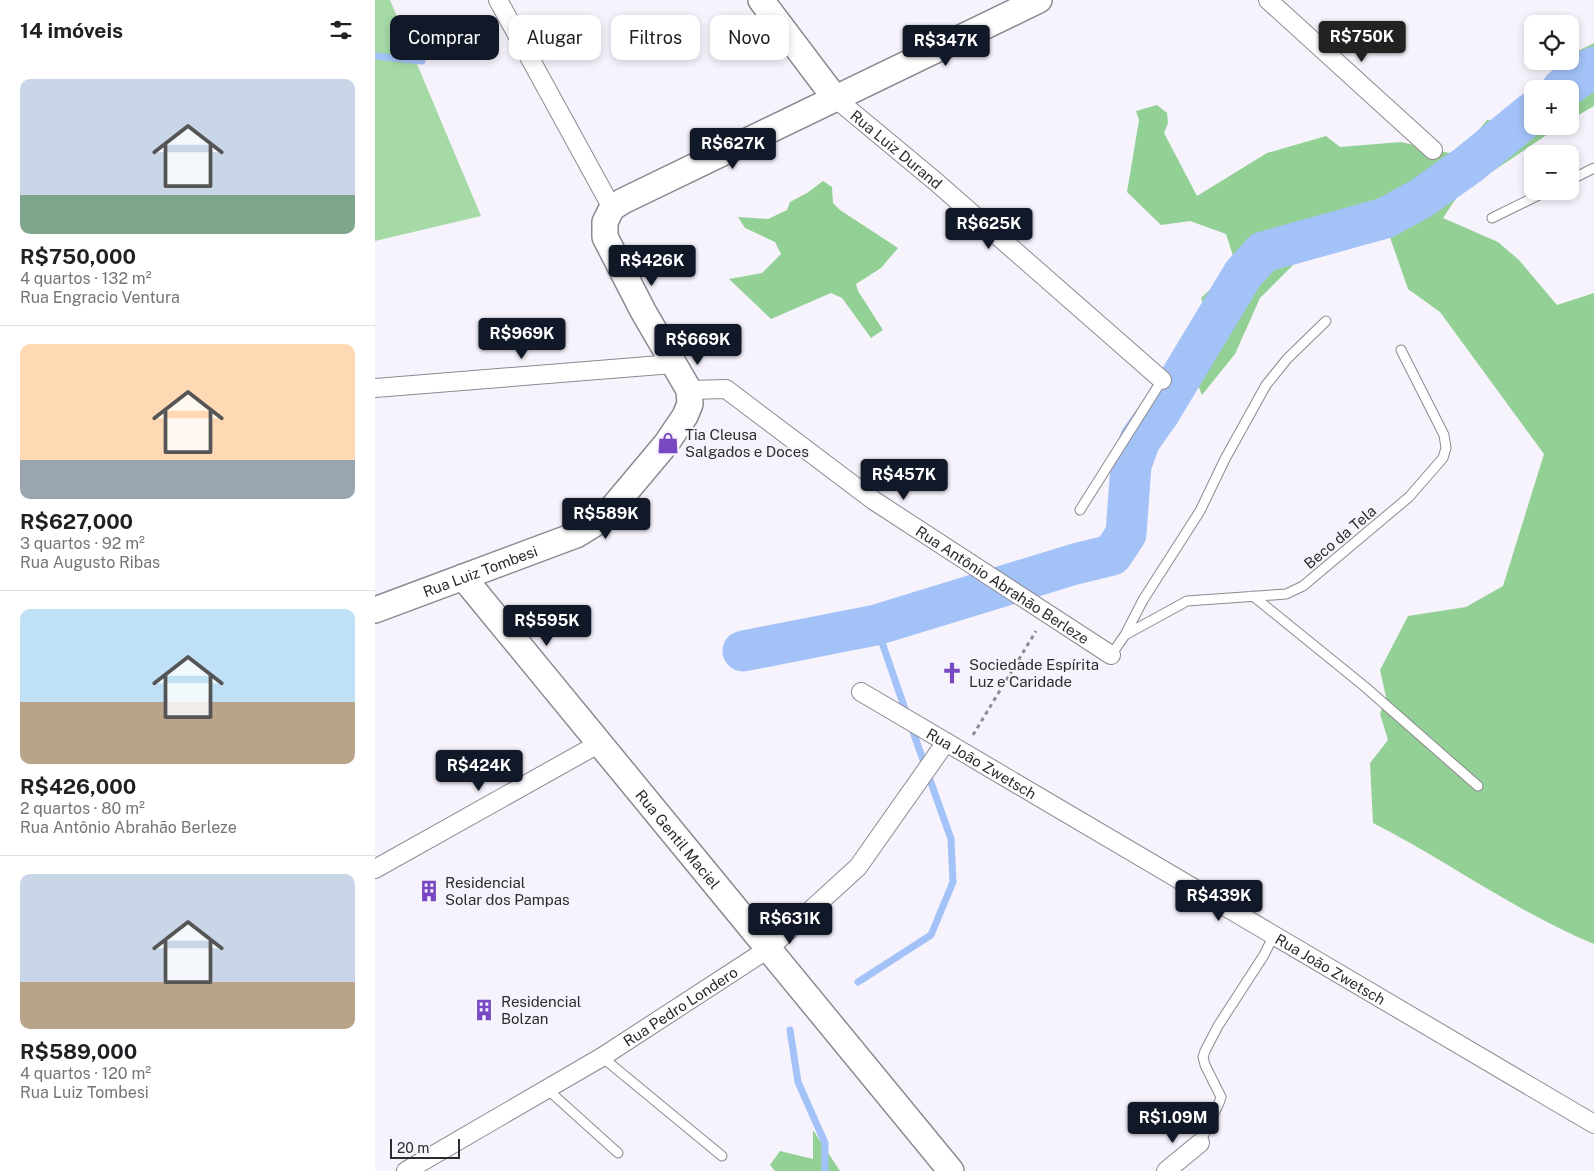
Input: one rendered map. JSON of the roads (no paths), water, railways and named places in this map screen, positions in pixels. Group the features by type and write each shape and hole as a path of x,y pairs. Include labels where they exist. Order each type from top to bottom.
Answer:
{"street":[{"path":"498,0 612,208"},
{"name":"Rua Luiz Durand","path":"761,0 835,98 935,182 1162,380"},
{"path":"689,390 632,291 605,237 605,222 612,208 1039,0"},
{"path":"1268,0 1433,150"},
{"path":"375,388 673,364"},
{"name":"Rua Antônio Abrahão Berleze","path":"689,390 725,389 873,500 1111,655"},
{"name":"Rua Luiz Tombesi","path":"375,610 576,535 594,524 614,506 671,437 685,416 690,404 689,390"},
{"name":"Rua Gentil Maciel","path":"463,577 951,1171"},
{"name":"Rua João Zwetsch","path":"861,692 1594,1124"},
{"name":"Rua Pedro Londero","path":"406,1171 602,1057 768,949 858,867 946,742"},
{"path":"375,869 600,743"},
{"path":"1166,1171 1200,1142"}],"lane":[{"path":"1579,176 1594,168"},
{"path":"1492,218 1529,200"},
{"name":"Beco da Tela","path":"1111,655 1125,635 1143,600 1200,511 1225,459 1267,385 1287,359 1326,321"},
{"name":"Beco da Tela","path":"1125,635 1187,601 1286,594 1303,586 1409,497 1443,458 1446,448 1444,435 1401,350"},
{"path":"1080,510 1162,380"},
{"path":"1253,596 1364,686 1478,786"},
{"path":"1200,1142 1221,1097 1205,1065 1203,1057 1205,1051 1218,1026 1264,955 1274,935"},
{"path":"602,1057 722,1156"},
{"path":"547,1089 618,1153"}],"waterway":[{"path":"375,56 422,61"},
{"path":"1575,80 1594,67"},
{"path":"743,651 876,625 1075,564 1112,555 1126,534 1131,465 1140,440 1160,412 1243,274 1263,252 1385,218 1420,199 1468,165 1524,119"},
{"path":"876,625 907,715"},
{"path":"858,982 931,935 953,882 951,839 911,726"},
{"path":"790,1030 798,1082 825,1143 825,1171"}],"place":[{"name":"Tia Cleusa Salgados e Doces","path":"668,443"},
{"name":"Sociedade Espírita Luz e Caridade","path":"952,673"},
{"name":"Residencial Solar dos Pampas","path":"429,891"},
{"name":"Residencial Bolzan","path":"484,1010"}]}
